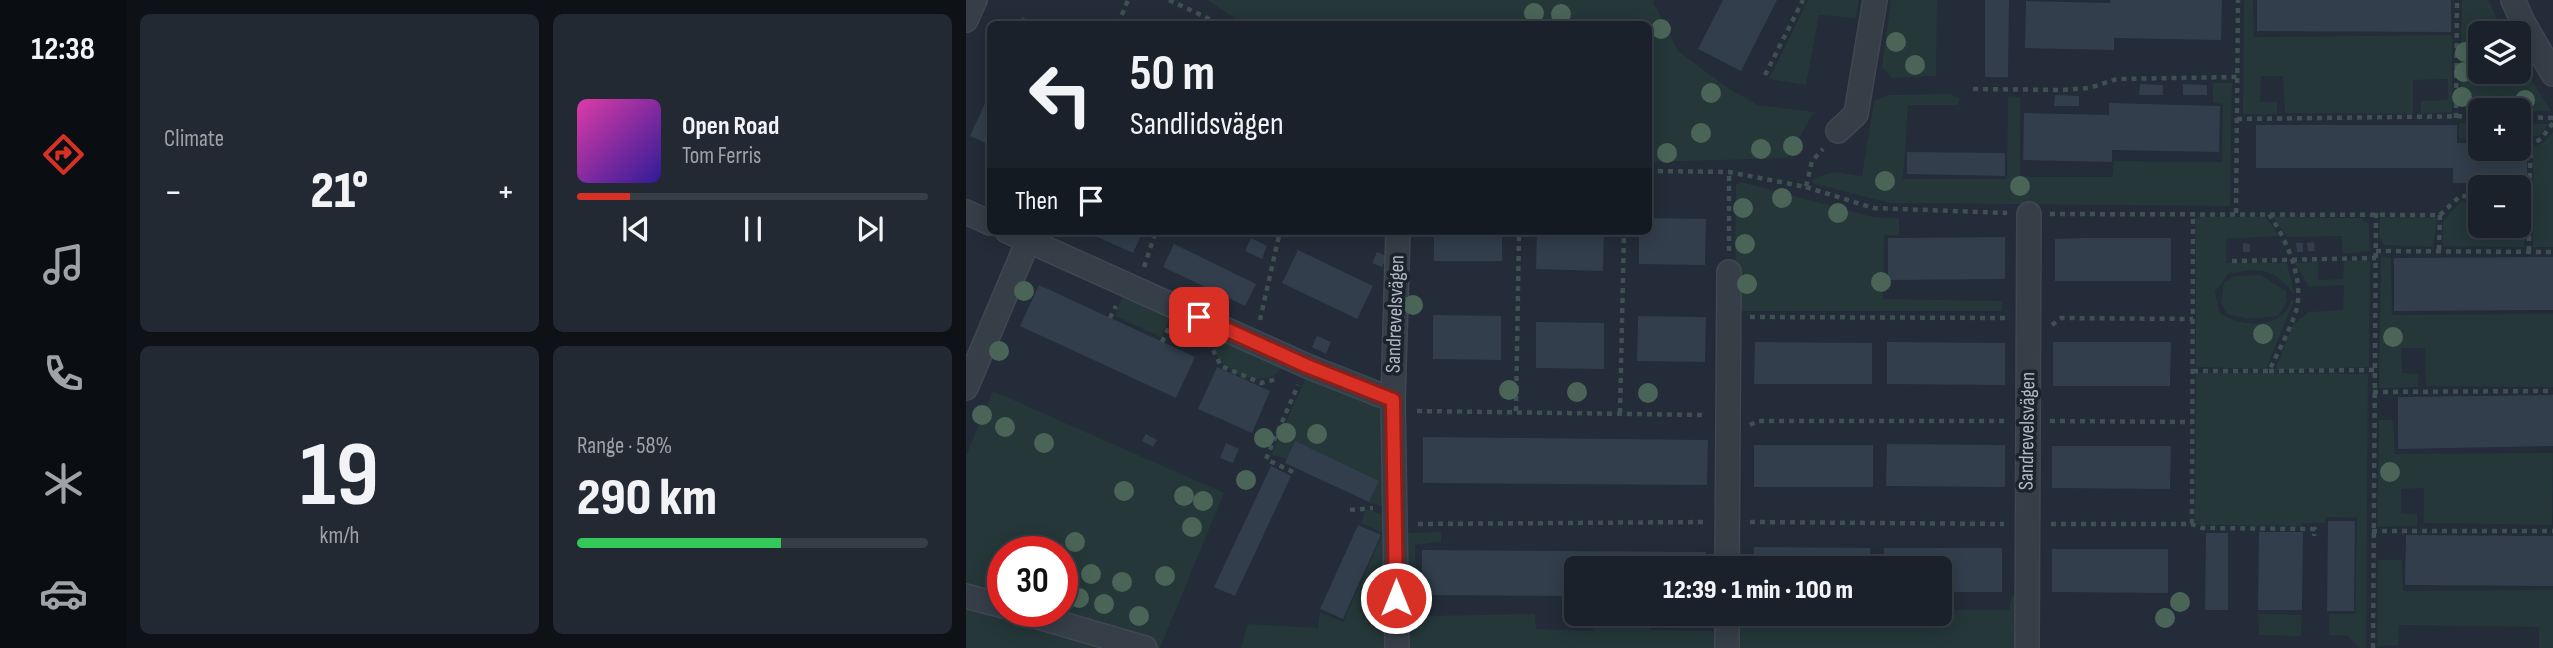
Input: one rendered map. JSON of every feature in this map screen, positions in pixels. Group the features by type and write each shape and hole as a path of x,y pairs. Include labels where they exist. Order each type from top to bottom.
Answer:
{"street":[{"path":"966,20 975,0"},
{"path":"1838,131 1856,114 1875,0"},
{"path":"2514,0 2523,22 2553,74"},
{"path":"966,212 987,222"},
{"name":"Sandrevelsvägen","path":"2027,648 2025,524 2029,214"},
{"name":"Sandrevelsvägen","path":"1397,648 1393,406 1398,235"},
{"path":"966,388 1029,236 1137,289 1393,406"},
{"path":"1727,556 1729,272"},
{"path":"966,596 987,602"},
{"path":"1727,626 1727,648"},
{"path":"1073,627 1145,648"}],"path":[{"path":"1119,21 1128,0"},
{"path":"1169,0 1214,21"},
{"path":"1765,75 1804,0"},
{"path":"2236,214 2238,0"},
{"path":"2456,118 2458,0"},
{"path":"1973,89 2063,90 2089,88 2117,79 2237,77"},
{"path":"2237,119 2468,117"},
{"path":"2529,175 2530,144 2541,139 2553,121 2531,118"},
{"path":"1806,187 1812,161 1838,131"},
{"path":"1652,172 1729,172 1806,187 1873,208 2029,214 2440,215 2460,197 2468,197"},
{"path":"1729,172 1729,272"},
{"path":"2373,648 2376,213"},
{"path":"2192,524 2193,214"},
{"path":"2269,214 2284,237 2298,302 2269,371"},
{"path":"2439,250 2440,215"},
{"path":"1137,289 1155,235"},
{"path":"1255,342 1279,235"},
{"path":"1516,411 1519,235"},
{"path":"1620,413 1624,235"},
{"path":"2529,238 2529,251"},
{"path":"2376,251 2553,252"},
{"path":"2232,261 2375,258"},
{"path":"1751,317 2029,318"},
{"path":"2029,343 2061,318 2193,319"},
{"path":"1293,472 1266,459 1307,366"},
{"path":"2193,370 2374,370"},
{"path":"2373,393 2553,391"},
{"path":"1393,406 1620,413 1728,426 1758,421 2192,422"},
{"path":"1396,524 2192,524 2203,528 2315,529 2315,536"},
{"path":"2372,531 2553,530"}],"shaded area":[{"path":"1207,0 1655,0 1653,2 1678,51 1728,88 1758,105 1814,112 1788,158 1652,162 1652,21 1239,21"},
{"path":"1808,0 1859,0 1856,18 1819,15 1806,85 1769,79"},
{"path":"1891,0 1937,0 1936,76 1892,78 1882,67"},
{"path":"2244,0 2253,0 2254,37 2452,35 2452,112 2421,114 2421,101 2448,100 2448,79 2413,80 2413,114 2285,113 2283,76 2261,76 2260,102 2277,102 2277,114 2243,114"},
{"path":"2462,0 2488,0 2498,21 2468,21 2468,84 2531,84 2531,79 2551,111 2531,111 2531,98 2468,98 2468,102 2460,102"},
{"path":"2213,83 2232,83 2230,206 1890,203 1812,183 1813,178 1834,172 1862,176 1874,101 1889,95 1950,94 1959,98 1958,105 1908,105 1903,179 2007,179 2008,96 2020,97 2020,177 2112,177 2114,161 2222,162 2223,104 2213,103"},
{"path":"2459,123 2468,123 2468,138 2459,138"},
{"path":"2531,124 2548,124 2539,136 2531,137"},
{"path":"2553,132 2553,247 2533,247 2533,146 2543,143"},
{"path":"1741,182 1873,217 1899,218 1899,235 1884,235 1883,299 2002,301 2002,311 1740,311 1739,281 1735,281 1736,185"},
{"path":"2461,202 2468,202 2468,238 2524,238 2524,247 2443,246 2443,221"},
{"path":"2266,217 2279,236 2226,239 2226,263 2287,263 2294,294 2272,274 2258,271 2228,274 2215,292 2219,312 2249,323 2280,317 2291,300 2294,301 2266,369 2196,367 2196,218"},
{"path":"2273,217 2359,218 2369,224 2370,251 2343,254 2342,236 2287,237"},
{"path":"2437,218 2433,247 2384,245 2379,235 2380,219"},
{"path":"2381,257 2391,258 2392,315 2553,314 2553,387 2426,386 2425,348 2401,348 2402,373 2418,374 2418,387 2379,388"},
{"path":"2344,261 2370,261 2369,367 2275,370 2293,325 2308,312 2343,310 2344,285 2309,287 2295,263 2318,262 2318,280 2343,279"},
{"path":"2261,275 2286,291 2287,301 2278,316 2250,319 2227,314 2221,302 2224,282 2235,276"},
{"path":"1125,291 1173,312 1161,337 1115,316"},
{"path":"1219,335 1284,364 1277,373 1268,378 1258,379 1237,373 1220,360 1215,351"},
{"path":"2196,373 2368,374 2366,648 2360,648 2348,636 2329,635 2329,614 2355,614 2357,518 2326,517 2326,523 2302,523 2301,526 2198,525 2195,521"},
{"path":"1307,375 1378,407 1389,426 1388,509 1369,502 1379,481 1271,455"},
{"path":"993,391 1224,493 1160,648 966,648 966,456"},
{"path":"2379,420 2393,420 2395,454 2553,453 2552,525 2424,523 2424,488 2401,489 2401,513 2417,514 2417,526 2377,527"},
{"path":"1366,509 1388,517 1386,648 1241,648 1248,624 1318,628 1320,612 1343,622 1383,533 1361,523"},
{"path":"1441,532 1441,542 1415,545 1417,616 1535,614 1536,629 1593,631 1593,626 1650,626 1650,630 1720,631 1719,648 1404,648 1407,533"},
{"path":"2378,560 2402,560 2403,591 2553,590 2553,648 2539,648 2539,627 2399,625 2398,645 2377,646"},
{"path":"2019,595 2018,648 1737,648 1737,626 1952,626 1952,610 2009,610 2012,597"},
{"path":"2258,614 2302,615 2301,636 2259,635"}],"building":[{"path":"1723,0 1777,0 1741,71 1698,49"},
{"path":"1985,0 2009,0 2008,77 1985,77"},
{"path":"2110,0 2222,0 2221,40 2114,38 2114,50 2025,48 2026,1 2110,3"},
{"path":"2257,0 2451,0 2451,32 2257,31"},
{"path":"2140,84 2163,85 2163,95 2139,95"},
{"path":"2183,84 2207,85 2207,95 2183,95"},
{"path":"2055,95 2079,96 2079,106 2054,106"},
{"path":"986,101 987,144 970,136"},
{"path":"2109,103 2220,106 2219,152 2112,150 2112,162 2023,160 2024,113 2109,115"},
{"path":"2256,125 2457,125 2457,143 2468,143 2468,161 2527,161 2527,175 2468,175 2468,183 2453,183 2453,168 2256,168"},
{"path":"1907,152 2005,153 2005,176 1907,174"},
{"path":"1652,218 1706,219 1705,265 1639,264 1639,235 1652,235"},
{"path":"1093,235 1141,235 1133,253"},
{"path":"1434,235 1502,235 1502,261 1434,261"},
{"path":"1537,235 1604,235 1603,271 1536,269"},
{"path":"2005,237 2005,279 1888,280 1888,238"},
{"path":"1251,238 1267,246 1262,259 1245,251"},
{"path":"2171,238 2171,281 2055,281 2055,239"},
{"path":"2314,242 2315,251 2308,251 2307,243"},
{"path":"2243,243 2250,244 2250,252 2243,252"},
{"path":"2296,243 2303,243 2303,252 2297,252"},
{"path":"1174,244 1256,284 1245,306 1163,267"},
{"path":"1298,250 1373,286 1357,319 1282,283"},
{"path":"1377,252 1387,256 1382,267 1372,263"},
{"path":"2553,257 2553,310 2394,311 2394,258"},
{"path":"1039,285 1195,357 1176,398 1020,326"},
{"path":"1433,315 1501,316 1501,360 1433,359"},
{"path":"1638,316 1706,317 1705,362 1637,361"},
{"path":"1536,322 1604,323 1604,369 1536,368"},
{"path":"1317,336 1331,342 1326,354 1312,347"},
{"path":"1755,342 1872,343 1872,384 1754,384"},
{"path":"1887,342 2005,343 2005,385 1887,384"},
{"path":"2053,342 2171,342 2170,386 2053,386"},
{"path":"1217,367 1270,391 1252,433 1198,409"},
{"path":"2553,395 2553,446 2398,449 2398,397"},
{"path":"1146,434 1157,440 1153,447 1142,441"},
{"path":"1423,437 1708,440 1707,485 1423,483"},
{"path":"1295,441 1379,481 1369,502 1285,463"},
{"path":"1226,443 1239,449 1233,463 1220,458"},
{"path":"1887,444 2005,445 2005,487 1886,486"},
{"path":"1754,445 1873,445 1873,487 1754,487"},
{"path":"2052,446 2171,446 2170,489 2052,488"},
{"path":"1271,466 1291,476 1235,596 1214,587"},
{"path":"2328,521 2355,521 2354,611 2327,611"},
{"path":"1358,525 1381,535 1343,619 1320,609"},
{"path":"2259,532 2303,532 2302,610 2258,610"},
{"path":"2206,533 2228,533 2228,610 2205,610"},
{"path":"2406,535 2553,536 2553,586 2405,585"},
{"path":"1754,547 1870,548 1870,556 1754,556"},
{"path":"1884,548 2002,548 2002,592 1952,592 1952,556 1884,556"},
{"path":"2052,549 2168,549 2168,593 2052,592"},
{"path":"1422,550 1706,552 1706,556 1564,556 1564,596 1422,595"}],"route":[{"path":"1199,317 1307,366 1393,400 1396,598"}]}
